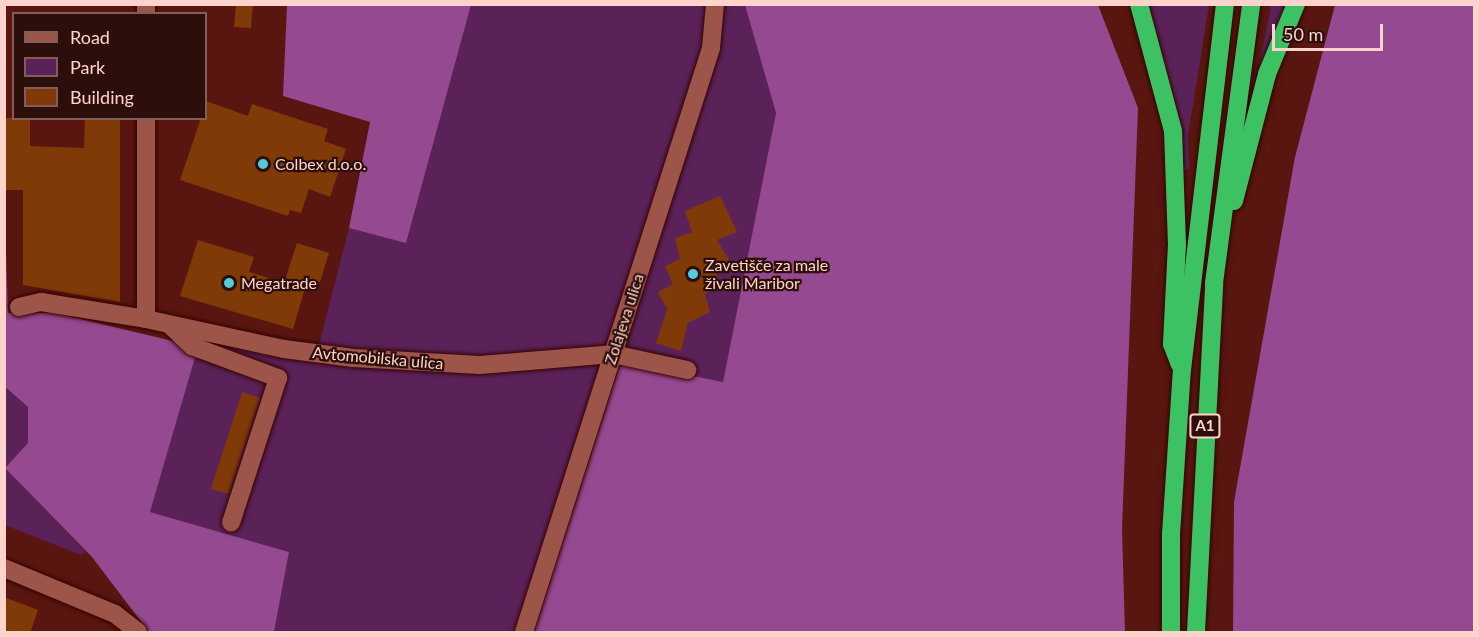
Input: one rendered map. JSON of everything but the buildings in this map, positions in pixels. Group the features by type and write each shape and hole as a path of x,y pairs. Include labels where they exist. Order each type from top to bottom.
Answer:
{"highway":[{"path":"1139,4 1173,131 1177,244 1172,344 1182,370"},
{"name":"A1","path":"1171,633 1171,534 1182,370 1225,4"},
{"name":"A1","path":"1196,633 1208,363 1222,220 1251,4"},
{"path":"1222,220 1236,196 1267,74 1296,4"}],"street":[{"name":"Zolajeva ulica","path":"524,633 711,48 715,4"},
{"path":"146,120 146,319"},
{"name":"Avtomobilska ulica","path":"19,307 41,302 146,319 284,349 353,358 480,365 613,354 687,370"},
{"path":"170,325 192,346 278,378 231,523"},
{"path":"4,568 116,614 138,633"}],"green space":[{"path":"471,5 745,5 776,113 723,382 621,361 534,632 274,632 289,552 150,512 203,326 319,345 349,228 406,242"},
{"path":"1147,5 1209,5 1188,135 1189,169 1183,171 1174,104"},
{"path":"1271,5 1289,5 1255,86 1269,17"},
{"path":"4,387 28,407 28,443 5,468 86,552 81,555 5,525"}],"shaded area":[{"path":"287,5 471,5 406,243 349,228 370,122 283,96"},
{"path":"745,5 1098,5 1138,108 1122,529 1125,632 534,632 621,361 723,382 776,113"},
{"path":"1335,5 1474,5 1474,632 1233,632 1234,502 1295,157"},
{"path":"4,194 8,313 55,313 198,347 150,512 289,552 274,632 149,632 92,557 5,468 28,443 28,407 5,387"}],"place":[{"name":"Colbex d.o.o.","path":"263,164"},
{"name":"Zavetišče za male živali Maribor","path":"693,274"},
{"name":"Megatrade","path":"229,283"}]}
